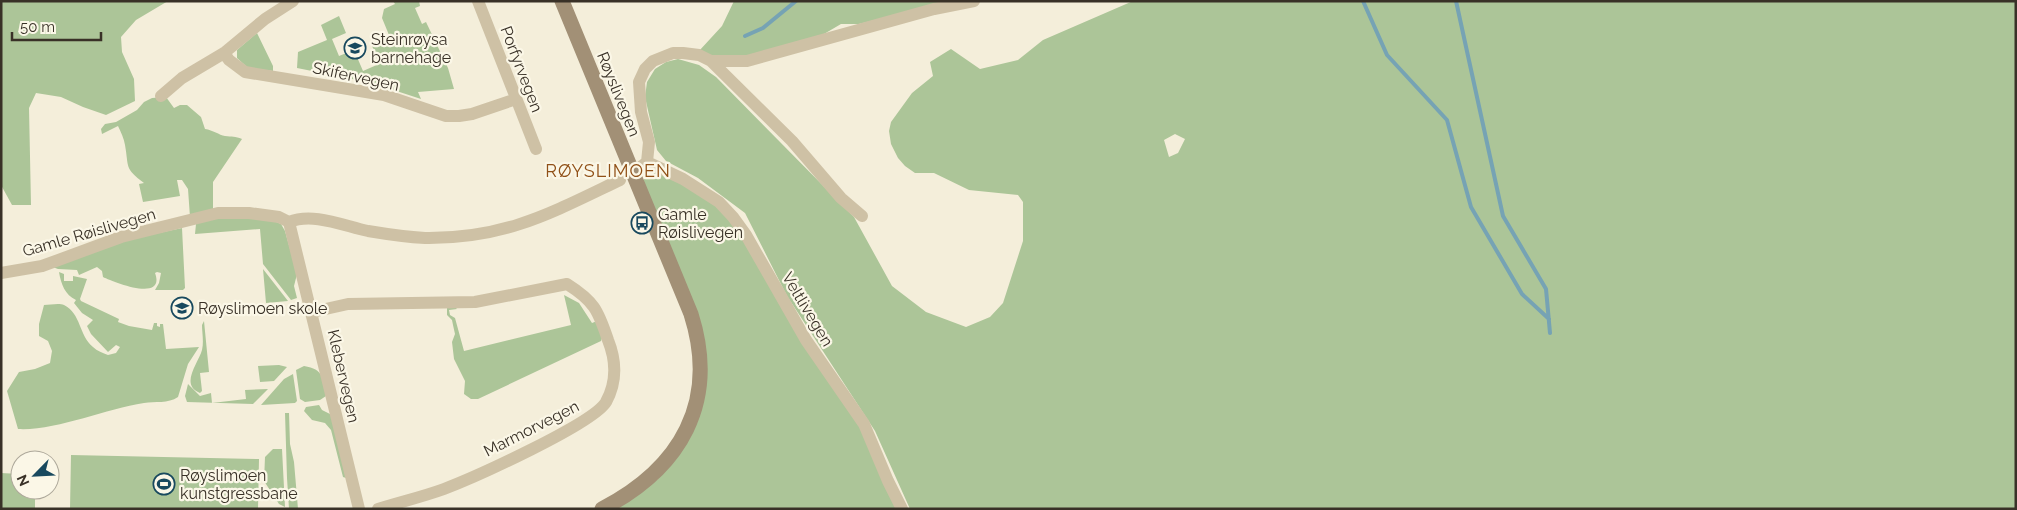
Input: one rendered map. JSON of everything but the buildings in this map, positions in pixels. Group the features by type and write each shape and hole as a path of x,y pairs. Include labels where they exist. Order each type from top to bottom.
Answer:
{"street":[{"path":"161,96 182,78 224,53 265,19 293,1"},
{"name":"Porfyrvegen","path":"478,1 536,149"},
{"name":"Røyslivegen","path":"562,1 626,177 683,296 698,336 701,367 700,384 685,432 663,465 621,499 602,509"},
{"path":"711,61 747,61 934,9 974,1"},
{"name":"Skifervegen","path":"224,53 229,60 244,72 384,95 446,116 472,114 516,99"},
{"path":"647,162 649,142 639,96 639,82 645,69 653,61 673,53 699,55 711,61 792,141 851,208 862,216"},
{"name":"Gamle Røislivegen","path":"1,273 42,266 121,237 218,213 249,212 279,217 290,222 297,219 310,218 385,234 424,238 480,234 522,225 557,211 626,177 647,162"},
{"name":"Veltlivegen","path":"647,162 683,179 719,202 733,217 746,235 806,340 864,424 902,509"},
{"name":"Klebervegen","path":"290,222 359,509"},
{"name":"Marmorvegen","path":"312,312 348,304 476,302 567,284 585,295 596,309 609,342 614,358 613,383 606,403 590,417 560,434 472,477 443,489 378,509"}],"green space":[{"path":"1,1 168,1 136,20 121,37 122,52 134,79 135,101 106,115 61,97 36,93 29,108 31,205 12,205 1,185"},
{"name":"Steinrøysa barnehage","path":"393,1 419,1 420,6 415,8 422,24 426,22 448,68 454,89 418,92 421,99 372,83 297,68 298,52 327,40 321,25 339,16 346,33 332,39 339,56 354,50 363,71 379,64 371,43 389,35 382,18 384,9 395,4"},
{"path":"734,1 953,1 859,24 841,24 824,34 741,58 716,58 699,51 722,26"},
{"path":"1133,1 2016,1 2016,509 910,509 875,431 787,296 745,213 698,178 666,161 657,150 645,97 647,82 655,69 666,62 678,59 699,65 716,77 854,217 892,286 926,312 966,327 990,317 1003,303 1023,241 1023,202 1018,195 969,190 934,173 915,173 898,158 891,144 889,131 891,122 912,93 933,76 930,62 951,49 980,69 1018,60 1043,40","holes":["1175,134 1185,139 1178,153 1169,157 1164,140"]},
{"path":"257,33 273,66 273,71 248,68 237,58 237,50"},
{"path":"166,97 174,108 180,105 187,105 201,117 205,129 242,139 213,182 213,211 190,217 188,189 182,180 177,180 180,196 143,202 139,184 144,183 128,167 125,143 118,126 102,134 101,129 105,124 116,122 137,110 144,102 152,98"},
{"path":"657,172 701,193 729,218 855,417 898,509 616,509 658,479 706,386 643,183 648,175"},
{"path":"262,216 281,224 285,231 297,274 294,286 297,298 291,300 263,264 260,229 195,234 196,224 205,219"},
{"path":"182,228 185,288 183,290 155,290 161,273 157,272 155,273 156,282 153,287 146,289 127,286 103,277 102,271 97,267 79,275 77,270 58,269 50,266 112,243"},
{"path":"263,269 288,301 266,303"},
{"path":"59,272 64,274 64,281 73,281 73,276 87,279 81,301 119,319 118,322 152,330 154,323 157,323 157,326 160,327 160,324 163,324 166,349 199,347 188,364 178,397 166,401 129,406 48,427 18,429 7,391 19,372 35,369 50,363 52,351 48,341 39,336 39,324 44,305 62,304 70,309 74,313 88,342 98,351 108,355 116,353 120,347 116,345 108,352 91,334 87,326 93,320 82,313 74,303 76,300 64,289"},
{"path":"564,295 579,303 592,323 597,321 602,338 601,341 478,399 471,399 464,394 465,381 454,359 452,342 455,334 452,320 447,315 447,307 455,307 457,309 449,310 450,315 455,318 464,351 571,325"},
{"path":"204,321 209,372 200,373 202,391 200,393 191,385 191,379 202,350 202,325"},
{"path":"279,365 287,367 274,381 260,382 258,366"},
{"path":"304,366 311,367 319,372 321,376 326,396 320,400 305,402 300,399 296,370"},
{"path":"293,374 297,401 295,403 261,405 284,379"},
{"path":"188,384 200,396 211,393 212,403 187,402 185,396"},
{"path":"268,389 253,404 214,403 246,399 245,390"},
{"path":"319,405 322,410 332,415 346,478 343,477 331,430 325,423 312,420 304,411 306,407"},
{"path":"285,413 289,413 290,444 294,462 298,509 289,509"},
{"path":"273,449 282,449 285,507 279,504 264,481 265,457"},
{"name":"Røyslimoen kunstgressbane","path":"71,455 259,459 258,509 70,509"},
{"path":"1,473 10,473 10,500 35,500 35,509 1,509"}],"waterway":[{"path":"745,36 763,28 796,1"},
{"path":"1363,1 1387,55 1447,120 1471,207 1522,294 1549,319"},
{"path":"1456,1 1503,216 1546,289 1550,333"}],"place":[{"name":"Steinrøysa barnehage","path":"355,48"},
{"name":"Gamle Røislivegen","path":"642,223"},
{"name":"Røyslimoen skole","path":"182,308"},
{"name":"Røyslimoen kunstgressbane","path":"164,484"}],"district":[{"name":"RØYSLIMOEN","path":"608,171"}]}
